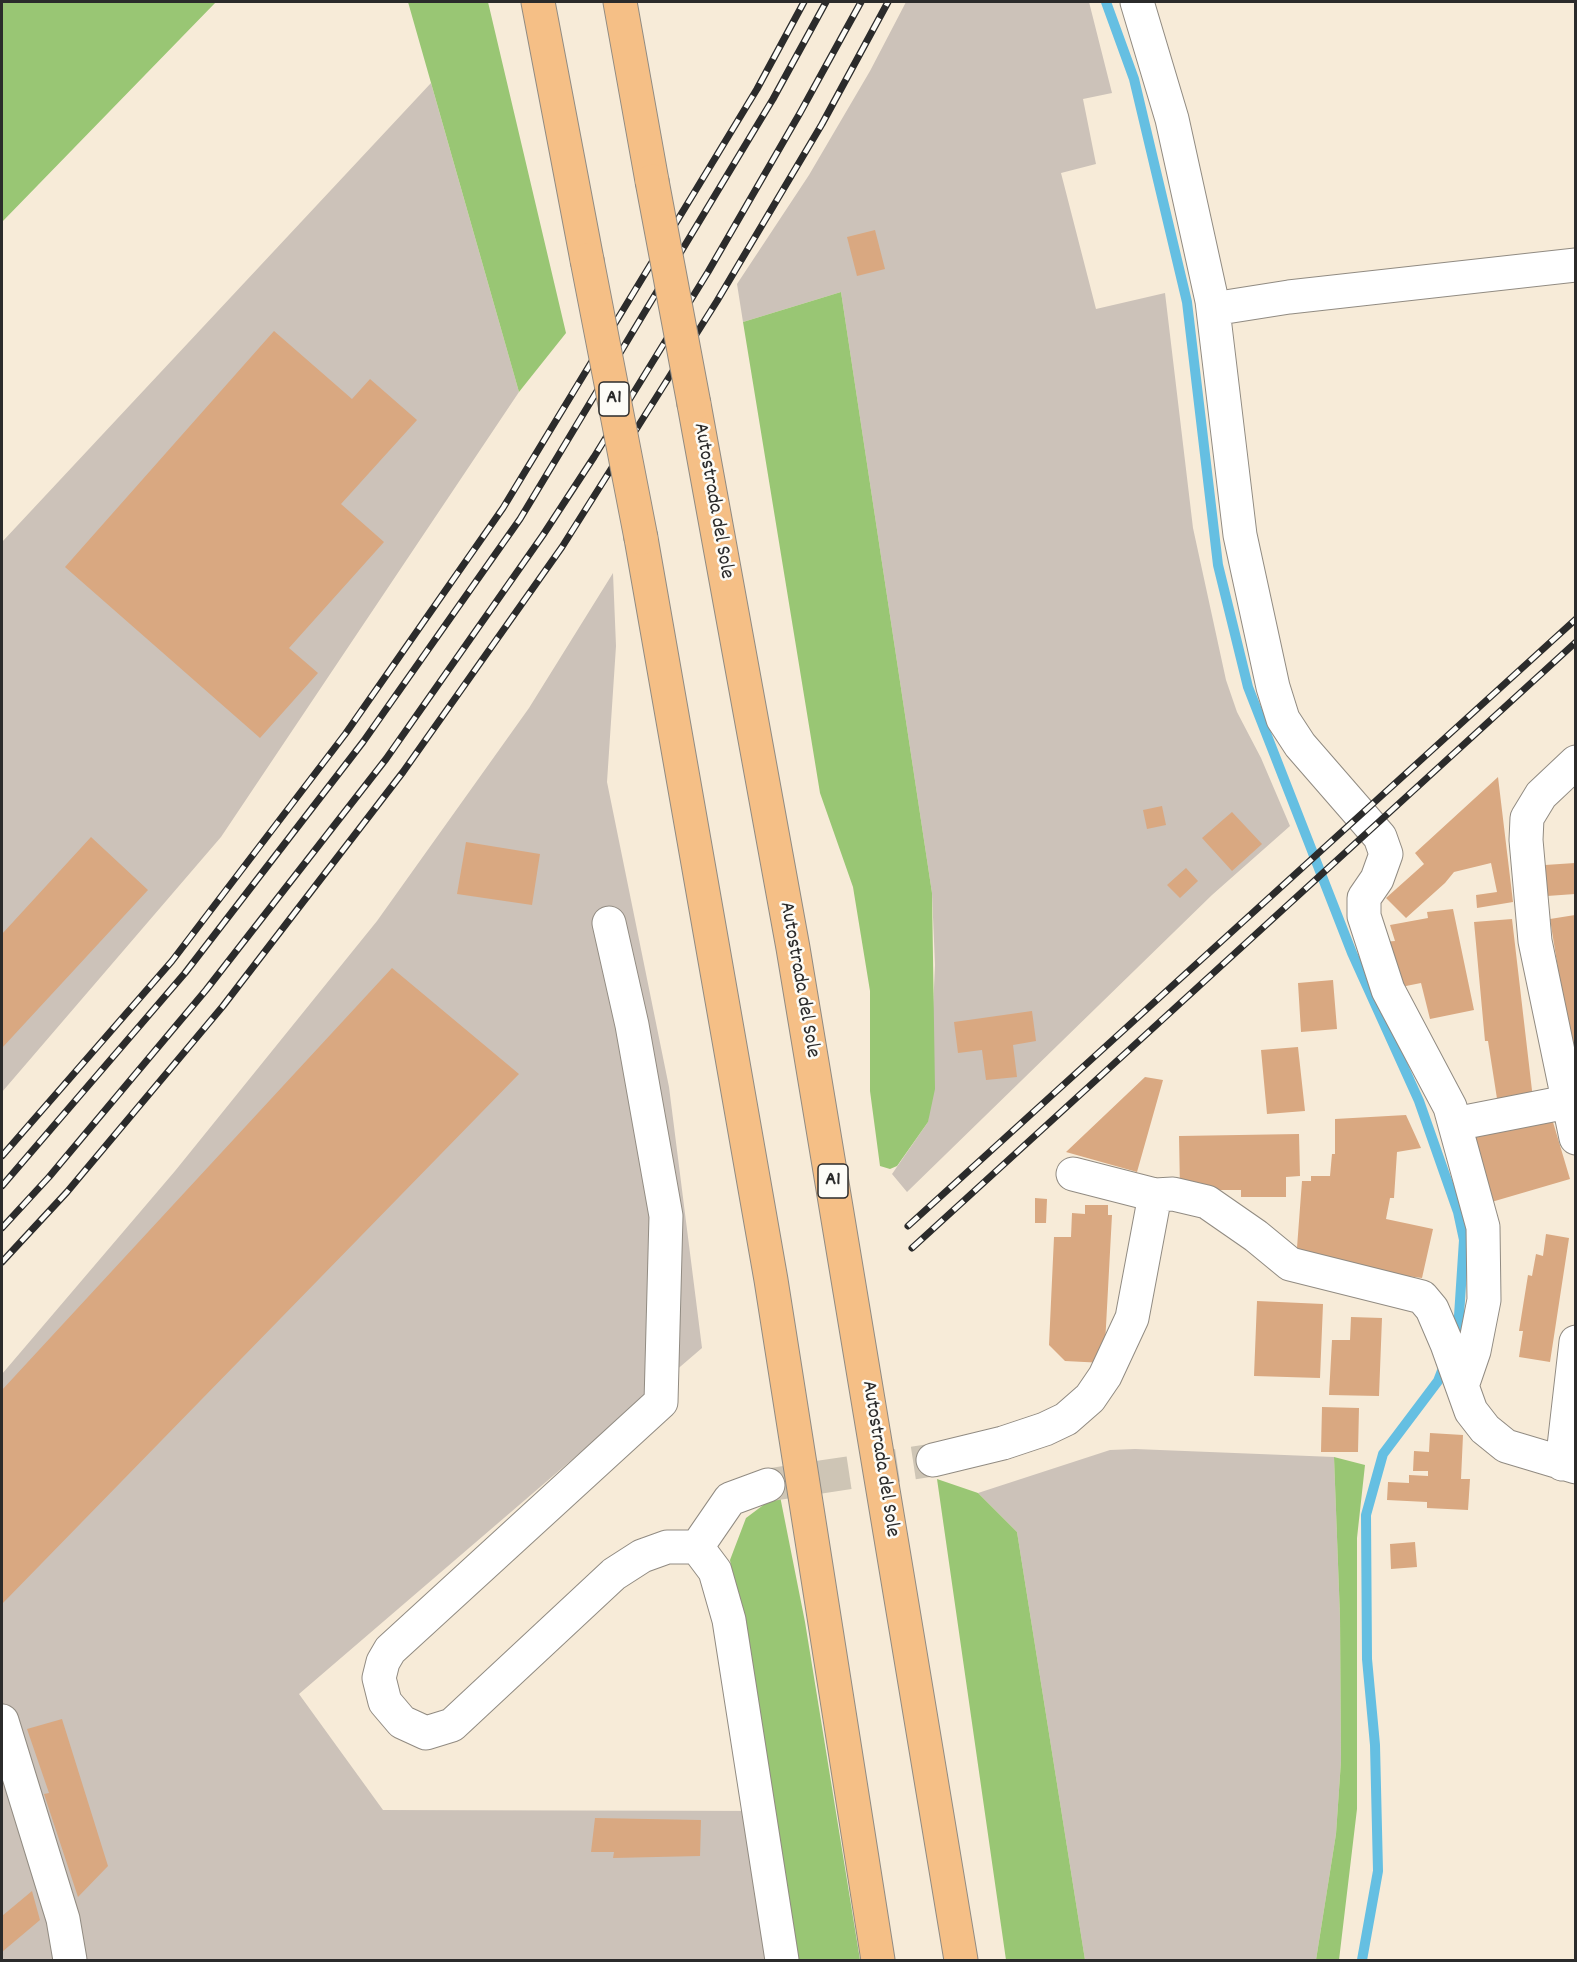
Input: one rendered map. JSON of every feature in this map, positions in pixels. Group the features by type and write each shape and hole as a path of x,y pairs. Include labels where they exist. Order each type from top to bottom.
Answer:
{"highway":[{"name":"A1","path":"538,2 641,538 771,1280 878,1960"},
{"name":"Autostrada del Sole","path":"620,2 807,1031 961,1960"}],"street":[{"path":"1137,2 1172,119 1213,309 1240,535 1273,687 1283,718 1300,745 1380,837 1386,854 1377,879 1364,898 1364,916 1388,990 1450,1107 1483,1227 1484,1300 1474,1351 1461,1381"},
{"path":"1213,309 1289,297 1575,266"},
{"path":"1575,762 1541,795 1527,818 1526,840 1535,941 1575,1138"},
{"path":"609,922 632,1025 666,1216 661,1402 390,1650 383,1662 379,1678 385,1702 402,1722 426,1732 452,1725 614,1574 642,1556 667,1547 697,1547"},
{"path":"1455,1124 1567,1102"},
{"path":"1073,1174 1155,1195 1173,1194 1207,1202 1256,1236 1290,1264 1422,1297 1432,1309 1471,1411 1485,1429 1506,1446 1569,1466 1575,1342"},
{"path":"933,1460 1003,1443 1045,1429 1066,1419 1090,1398 1105,1376 1132,1318 1155,1195"},
{"path":"697,1547 730,1499 768,1485"},
{"path":"697,1547 715,1571 729,1620 782,1960"},
{"path":"2,1721 63,1919 70,1960"}],"shaded area":[{"path":"906,2 1089,2 1112,93 1083,99 1096,164 1061,173 1096,309 1165,293 1193,528 1226,680 1237,712 1261,758 1290,826 1212,895 907,1192 892,1174 928,1122 935,965 932,893 841,292 743,322 737,284 809,175 870,71"},
{"path":"431,83 519,392 221,837 2,1092 2,542"},
{"path":"613,573 616,646 607,782 669,1087 702,1348 299,1694 383,1810 771,1811 796,1960 2,1960 2,1374 175,1171 377,921 529,708"},
{"path":"1110,1450 1334,1457 1340,1617 1341,1761 1336,1834 1316,1960 1085,1960 1017,1532 978,1493"}],"green space":[{"path":"2,2 216,2 2,222"},
{"path":"408,2 488,2 566,333 519,392"},
{"path":"841,292 932,893 935,1089 928,1122 897,1166 890,1169 880,1166 870,1091 870,991 853,887 820,793 743,322"},
{"path":"1334,1457 1365,1465 1357,1538 1357,1809 1339,1960 1316,1960 1336,1834 1341,1761 1340,1617"},
{"path":"937,1479 978,1493 1017,1532 1085,1960 1006,1960"},
{"path":"780,1496 805,1622 860,1960 796,1960 730,1560 746,1518 770,1500"}],"building":[{"path":"875,230 885,269 857,276 847,237"},
{"path":"274,331 352,399 370,379 417,420 341,504 384,542 289,648 318,673 260,738 65,567"},
{"path":"1498,777 1513,902 1477,908 1476,895 1497,892 1491,863 1454,872 1406,918 1386,898 1424,864 1415,853"},
{"path":"1162,806 1166,825 1147,829 1143,810"},
{"path":"1232,812 1262,844 1232,871 1202,838"},
{"path":"91,837 148,890 2,1048 2,934"},
{"path":"466,842 540,854 532,905 457,894"},
{"path":"1575,863 1575,894 1547,896 1545,865"},
{"path":"1186,868 1198,881 1180,898 1167,885"},
{"path":"1453,909 1474,1010 1430,1019 1421,983 1396,988 1382,942 1395,941 1390,925 1428,918 1427,912"},
{"path":"1575,915 1575,1068 1574,1068 1550,919"},
{"path":"1512,919 1533,1099 1498,1105 1488,1041 1485,1041 1474,922"},
{"path":"392,968 519,1074 2,1604 2,1390"},
{"path":"1333,980 1337,1029 1301,1032 1298,983"},
{"path":"1032,1011 1036,1041 1013,1045 1017,1077 986,1080 982,1050 958,1053 954,1022"},
{"path":"1298,1047 1305,1111 1267,1114 1261,1050"},
{"path":"1145,1077 1163,1080 1137,1172 1066,1152"},
{"path":"1550,1112 1570,1179 1488,1203 1468,1136"},
{"path":"1406,1115 1421,1148 1397,1152 1394,1198 1390,1198 1386,1219 1433,1229 1422,1278 1296,1261 1302,1181 1311,1181 1311,1176 1330,1176 1332,1154 1335,1154 1335,1119"},
{"path":"1299,1134 1300,1176 1286,1177 1286,1197 1241,1197 1241,1190 1180,1190 1179,1136"},
{"path":"1035,1198 1047,1199 1046,1223 1035,1223"},
{"path":"1085,1205 1108,1205 1108,1215 1112,1215 1104,1363 1065,1361 1049,1345 1054,1237 1071,1237 1072,1213 1085,1214"},
{"path":"1546,1234 1569,1238 1550,1362 1519,1357 1523,1331 1519,1331 1528,1275 1532,1276 1536,1254 1543,1256"},
{"path":"1257,1301 1323,1304 1320,1378 1254,1376"},
{"path":"1351,1317 1382,1318 1379,1396 1329,1395 1332,1340 1350,1340"},
{"path":"1322,1407 1359,1408 1358,1452 1321,1452"},
{"path":"1430,1433 1463,1435 1461,1479 1470,1479 1468,1510 1427,1508 1427,1502 1387,1500 1388,1482 1409,1483 1409,1475 1428,1476 1428,1471 1413,1471 1414,1451 1429,1452"},
{"path":"1415,1542 1417,1567 1391,1569 1390,1544"},
{"path":"62,1719 108,1866 78,1897 44,1794 49,1793 27,1729"},
{"path":"595,1818 701,1820 700,1856 613,1858 614,1852 591,1852"},
{"path":"32,1891 40,1920 2,1952 2,1916"}],"waterway":[{"path":"1106,2 1134,79 1187,302 1218,565 1248,687 1352,953 1419,1101 1458,1212 1464,1240 1458,1331 1454,1340"},
{"path":"1362,1960 1378,1871 1375,1745 1367,1659 1366,1515 1383,1454 1438,1381 1445,1363"}],"tunnel":[{"path":"768,1485 933,1460"}],"railway":[{"path":"2,1156 172,961 346,733 503,508 757,89 804,2"},
{"path":"2,1186 185,973 363,742 520,519 773,99 826,2"},
{"path":"2,1228 49,1177 206,990 386,759 543,535 708,272 861,2"},
{"path":"2,1262 67,1192 223,1006 403,772 562,547 717,301 822,124 888,2"},
{"path":"908,1226 1576,619"},
{"path":"912,1248 1576,642"}]}
